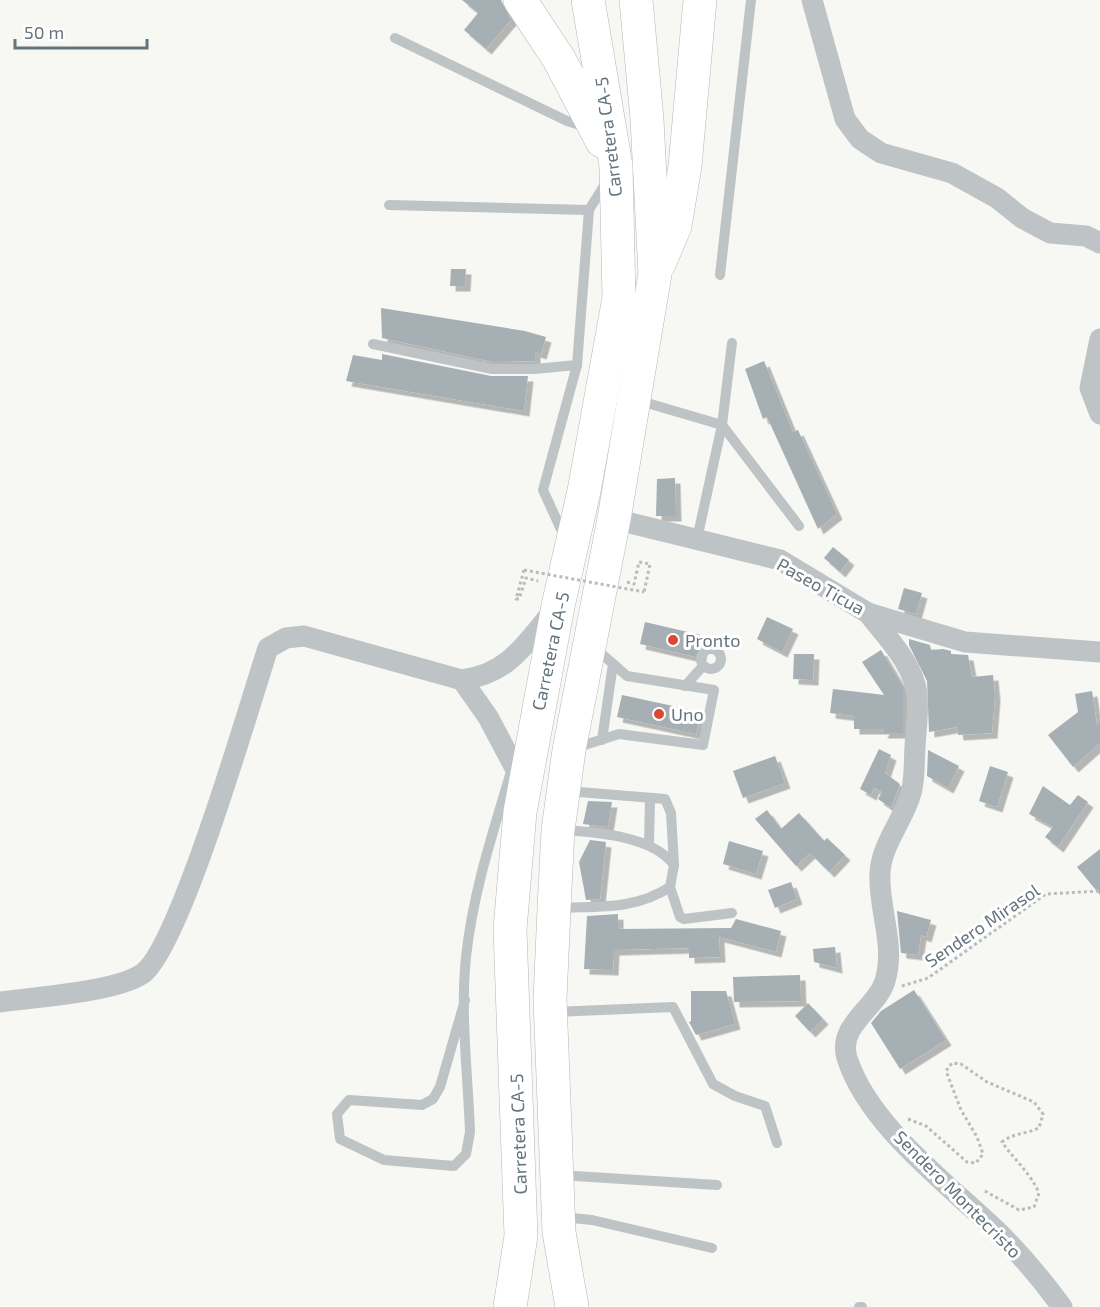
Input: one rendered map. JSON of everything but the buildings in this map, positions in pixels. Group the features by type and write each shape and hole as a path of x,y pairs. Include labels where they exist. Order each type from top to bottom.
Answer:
{"highway":[{"path":"520,0 559,59 616,166"},
{"name":"Carretera CA-5","path":"510,1307 520,1236 510,929 518,774 571,551 619,298 616,166 588,0"},
{"name":"Carretera CA-5","path":"572,1307 559,1224 559,1175 550,1013 554,909 558,830 569,750 588,642 614,519 655,274 647,119 636,0"},
{"path":"655,274 675,226 685,166 700,0"},
{"path":"559,1224 559,1307"}],"street":[{"path":"812,0 845,119 860,139 880,153 952,173 997,198 1022,218 1050,233 1086,236 1100,243"},
{"path":"1100,339 1090,388 1100,414"},
{"name":"Paseo Ticua","path":"614,519 780,560 868,613 964,642 1100,652"},
{"path":"0,1002 123,983 144,973 158,958 204,848 268,648 286,638 304,636 462,680 485,676 502,668 558,606"},
{"name":"Sendero Montecristo","path":"868,613 907,663 916,686 912,792 880,872 887,926 888,960 881,992 847,1035 846,1055 854,1077 884,1120 938,1180 1000,1234 1043,1281 1062,1307"},
{"path":"462,680 488,717 518,774"}],"lane":[{"path":"720,275 751,0"},
{"path":"395,38 567,121 597,131"},
{"path":"571,551 543,490 577,365 589,210 616,166"},
{"path":"389,205 589,210"},
{"path":"696,539 722,425 732,343"},
{"path":"373,344 492,369 534,369 577,365"},
{"path":"634,399 722,425 799,526"},
{"path":"588,642 627,676 714,690"},
{"path":"569,750 620,734 703,745 722,657 715,649 704,651 701,656 703,666 708,669 718,668"},
{"path":"602,740 613,664"},
{"path":"685,686 703,666"},
{"path":"465,1000 440,1087 433,1099 422,1105 349,1100 337,1114 340,1139 384,1160 454,1166 466,1154 470,1132 465,1000 466,958 477,885 518,774"},
{"path":"563,790 665,799 669,803 674,865 670,887 680,916 684,919 732,913"},
{"path":"649,845 650,798"},
{"path":"558,830 591,832 649,845 665,853 674,865"},
{"path":"554,909 612,908 657,896 670,887"},
{"path":"550,1013 673,1007 712,1084 735,1096 765,1106 777,1143"},
{"path":"559,1175 717,1185"},
{"path":"559,1224 592,1220 712,1248"}],"path":[{"path":"526,578 519,599 516,599 524,570 644,592 650,564 639,562 634,584"},
{"name":"Sendero Mirasol","path":"881,992 928,978 1046,894 1100,891"},
{"path":"884,1120 900,1115 926,1126 967,1162 976,1163 983,1154 977,1137 961,1110 946,1071 952,1063 961,1064 987,1082 1034,1102 1043,1114 1039,1128 1027,1134 1011,1135 1002,1142 1012,1156 1030,1173 1039,1193 1034,1208 1019,1210 976,1186"}],"place":[{"name":"Pronto","path":"673,640"},
{"name":"Uno","path":"659,714"}]}
